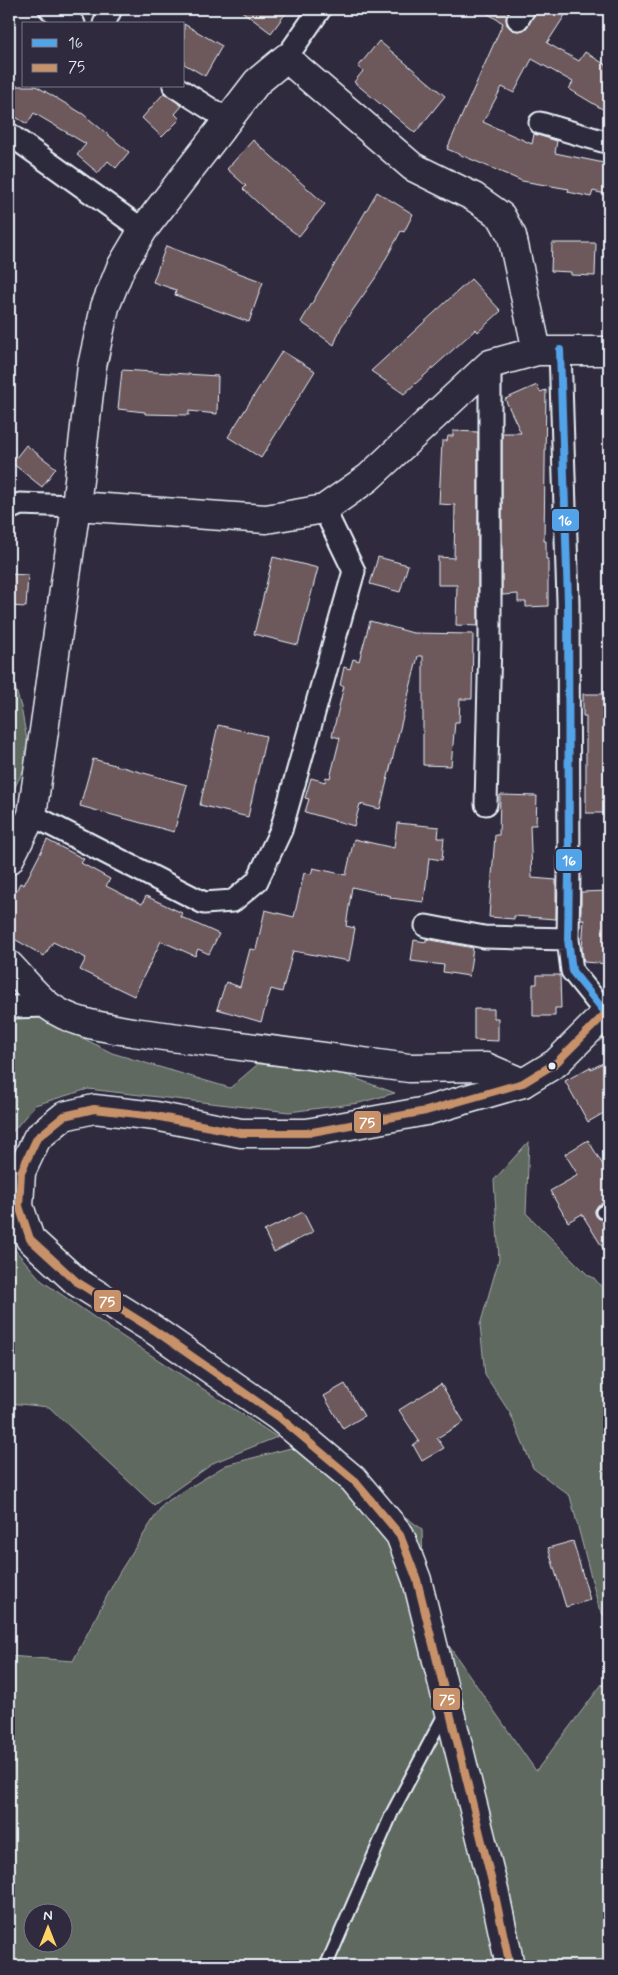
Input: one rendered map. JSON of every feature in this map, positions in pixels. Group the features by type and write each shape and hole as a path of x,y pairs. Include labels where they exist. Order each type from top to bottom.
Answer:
{"street":[{"path":"50,9 71,22"},
{"path":"105,22 111,9"},
{"path":"9,860 32,815 76,506 92,366 105,308 122,267 143,230 257,82 286,58 320,9"},
{"path":"286,58 413,167 474,197 501,216 512,236 549,350 568,602 570,871 568,939 572,971 608,1014 556,1063 523,1083 426,1111 307,1132 241,1133 155,1116 94,1110 64,1116 37,1138 22,1172 19,1206 30,1239 77,1282 154,1330 279,1417 352,1479 400,1535 417,1580 494,1890 510,1966"},
{"path":"177,88 228,120"},
{"path":"540,123 609,143"},
{"path":"9,134 143,230"},
{"path":"9,508 20,504 76,506 266,519 324,509 368,478 490,364 549,350 609,351"},
{"path":"486,804 490,640 490,364"},
{"path":"32,815 204,903 233,901 257,881 281,830 354,571 324,509"},
{"path":"426,926 484,937 568,939"},
{"path":"9,964 48,1006 64,1015 89,1024 133,1032 409,1068 486,1067 523,1083"},
{"path":"9,1007 48,1006"}],"lane":[{"path":"326,1966 392,1813 448,1707"}],"shaded area":[{"path":"9,667 21,707 30,757 9,799"},
{"path":"9,1012 32,1012 112,1053 230,1088 265,1058 333,1070 395,1093 359,1103 289,1112 88,1089 35,1105 9,1136"},
{"path":"529,1141 526,1213 588,1275 594,1278 609,1296 609,1624 599,1608 570,1496 533,1468 510,1413 485,1375 480,1325 499,1259 494,1180"},
{"path":"9,1243 42,1281 114,1331 277,1437 215,1462 154,1505 49,1407 9,1403"},
{"path":"306,1444 422,1529 424,1610 536,1771 609,1675 609,1966 9,1966 9,1656 73,1661 119,1573 163,1504 226,1465"}],"building":[{"path":"239,9 289,9 271,33"},
{"path":"480,9 510,9 506,18 507,25 512,30 518,31 524,30 528,26 536,9 569,9 547,43 579,61 585,52 609,67 609,113 569,89 573,82 532,59 514,93 502,87 483,122 532,144 534,134 557,141 555,153 609,164 609,195 593,191 591,197 568,192 569,189 522,181 447,149 503,23"},
{"path":"185,25 222,46 205,76 185,65"},
{"path":"379,41 445,96 415,133 354,82 363,71 358,67"},
{"path":"9,86 39,88 83,114 129,152 116,168 108,161 98,173 77,155 86,144 34,113 27,124 9,113"},
{"path":"164,93 182,106 175,114 180,119 162,137 142,118"},
{"path":"253,140 325,204 299,236 272,216 243,189 246,186 227,169"},
{"path":"377,192 413,214 404,232 401,231 376,277 341,327 334,345 301,322"},
{"path":"552,243 596,243 595,276 571,275 571,272 551,271"},
{"path":"166,246 263,282 249,322 175,295 176,290 153,282"},
{"path":"471,279 501,311 478,332 476,329 404,394 371,371"},
{"path":"282,351 315,371 261,458 228,437"},
{"path":"122,370 218,376 217,414 189,411 189,415 145,414 145,412 118,409"},
{"path":"537,385 540,392 546,390 544,541 546,541 546,559 548,559 548,606 526,607 526,602 518,602 518,594 502,595 502,433 521,433 505,399"},
{"path":"453,431 478,432 478,626 456,625 457,585 438,585 438,557 454,558 455,505 439,504 442,441 447,441 448,436 453,436"},
{"path":"26,445 56,468 42,487 12,463"},
{"path":"273,557 318,568 298,645 254,634"},
{"path":"378,557 408,565 400,592 370,584"},
{"path":"9,574 28,575 26,607 9,606"},
{"path":"370,621 413,633 473,634 472,699 460,699 459,722 455,722 451,766 423,765 423,656 418,656 380,809 360,804 354,826 305,812 309,799 305,798 311,778 325,782 326,777 330,778 340,738 332,736 344,686 340,685 344,667 350,669 353,659 359,661"},
{"path":"583,694 609,694 609,813 586,813 586,716 583,716"},
{"path":"218,725 266,736 248,817 200,805"},
{"path":"93,759 187,785 174,832 80,806"},
{"path":"500,795 537,796 536,825 530,825 532,878 556,880 556,919 514,916 514,919 489,917 495,835 499,835"},
{"path":"397,823 439,827 438,838 444,838 442,860 429,858 424,902 390,898 391,896 352,887 346,926 355,928 349,961 293,951 282,992 271,989 261,1022 217,1009 226,982 240,987 250,949 256,950 265,910 294,917 304,873 311,874 313,868 346,875 354,839 394,848"},
{"path":"47,840 84,859 81,863 110,879 106,886 142,904 146,896 182,913 181,917 219,934 209,954 198,949 195,956 161,941 134,996 80,970 86,958 53,942 44,956 9,936 9,906 20,883 24,885"},
{"path":"609,891 609,964 584,962 582,949 584,920 581,920 581,892"},
{"path":"426,939 473,948 469,976 443,972 444,965 411,961 414,940 426,942"},
{"path":"537,975 560,975 561,1008 555,1008 555,1016 533,1016 533,984 537,984"},
{"path":"474,1009 494,1009 494,1018 498,1018 498,1041 474,1040"},
{"path":"609,1060 609,1110 588,1122 565,1081 590,1067 591,1069"},
{"path":"588,1140 609,1175 609,1201 598,1205 595,1211 599,1219 609,1216 609,1258 582,1214 568,1222 550,1191 578,1175 565,1154"},
{"path":"303,1212 313,1232 274,1252 264,1231"},
{"path":"345,1384 364,1416 343,1429 324,1396"},
{"path":"441,1384 464,1422 437,1438 444,1448 422,1461 413,1445 419,1441 399,1410"},
{"path":"573,1541 590,1600 566,1607 548,1548"}],"transit line":[{"name":"16","path":"560,350 568,602 568,939 572,971 609,1017"},
{"name":"75","path":"510,1966 494,1890 417,1580 400,1535 353,1479 279,1417 154,1330 77,1282 30,1239 19,1206 21,1172 37,1138 64,1116 94,1109 155,1116 241,1133 307,1133 426,1111 523,1083 556,1063 609,1010"}]}
